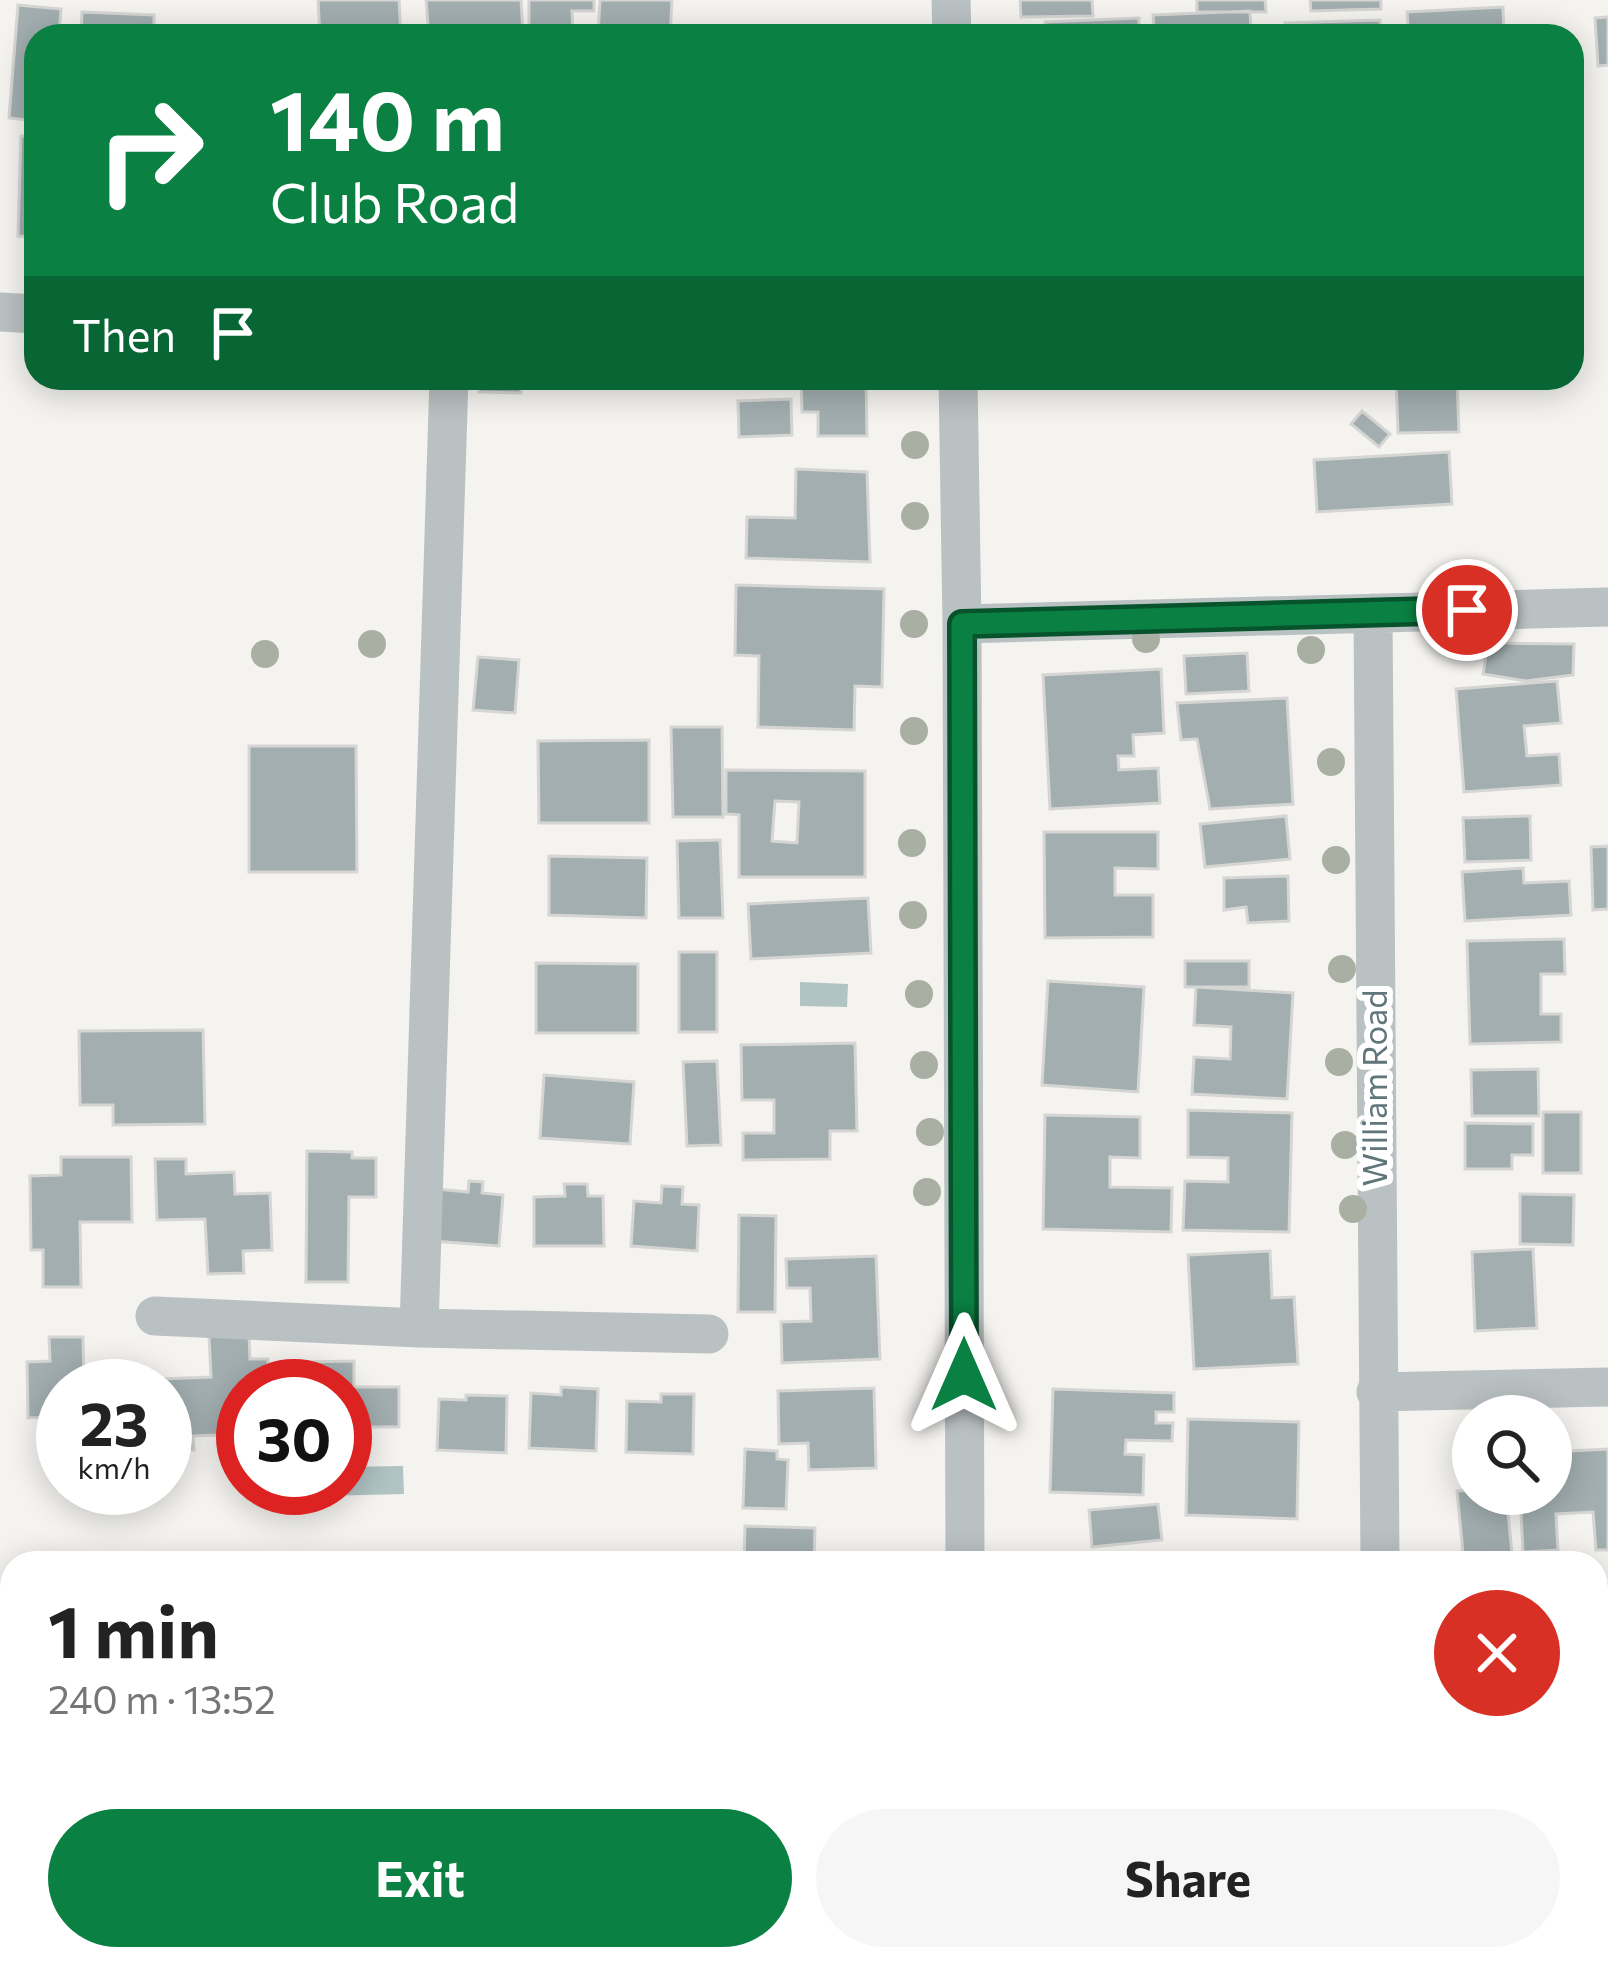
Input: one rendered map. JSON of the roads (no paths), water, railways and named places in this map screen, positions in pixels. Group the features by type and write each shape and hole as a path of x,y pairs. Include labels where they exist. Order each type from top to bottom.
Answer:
{"street":[{"path":"419,1328 448,390"},
{"path":"958,390 964,1551"},
{"path":"962,624 1608,607"},
{"name":"William Road","path":"1373,613 1380,1551"},
{"path":"154,1316 710,1334"},
{"path":"1376,1392 1608,1387"}]}
